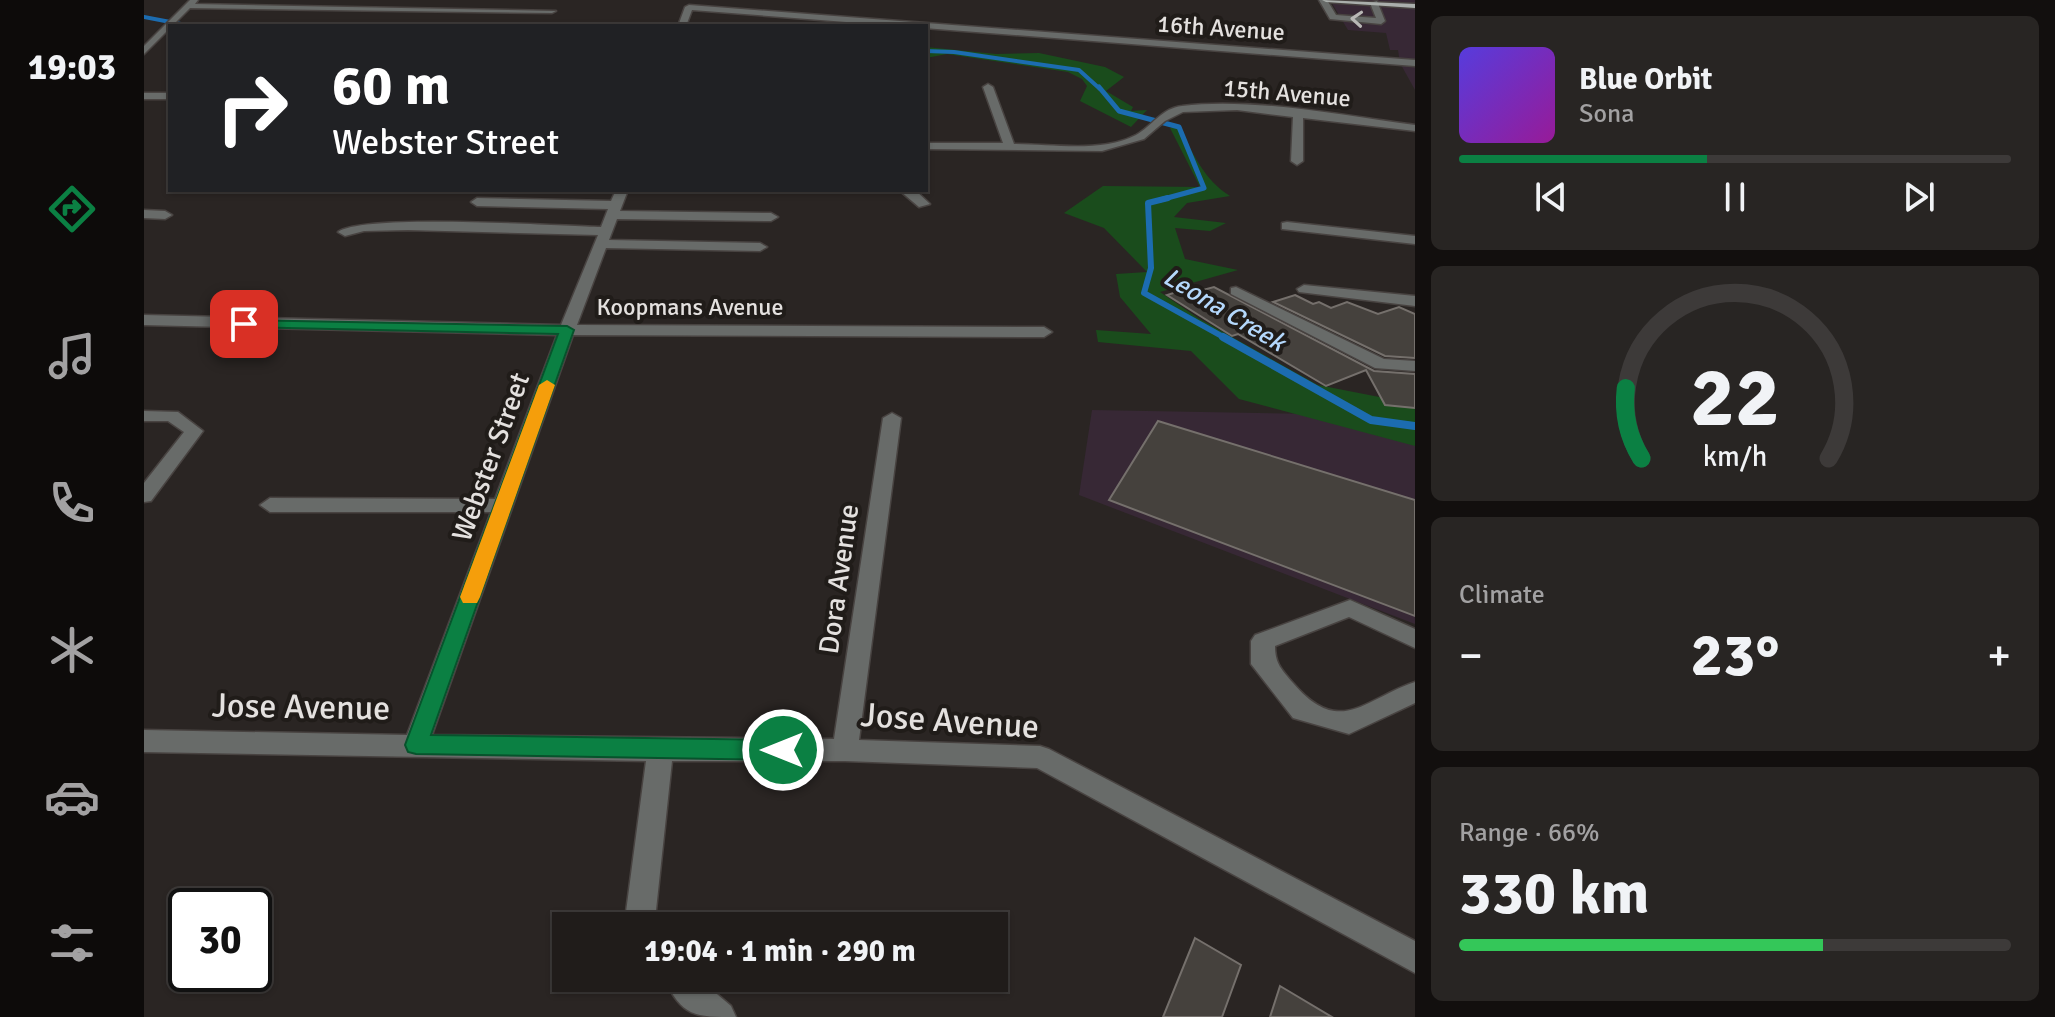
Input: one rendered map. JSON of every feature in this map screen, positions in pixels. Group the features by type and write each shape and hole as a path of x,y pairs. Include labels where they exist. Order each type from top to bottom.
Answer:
{"main road":[{"path":"1324,0 1415,6"}],"street":[{"path":"177,0 190,3 549,15 560,0"},
{"path":"1324,0 1333,17 1381,21 1374,3"},
{"path":"172,22 190,3"},
{"name":"16th Avenue","path":"683,24 689,7 909,24"},
{"name":"16th Avenue","path":"928,25 1415,63"},
{"path":"147,48 168,26"},
{"path":"147,48 168,46"},
{"path":"988,87 1010,148"},
{"path":"144,96 168,96"},
{"name":"15th Avenue","path":"928,146 1102,148 1140,137 1157,122 1181,109 1237,107 1415,128"},
{"path":"1297,161 1298,113"},
{"path":"909,192 924,204"},
{"path":"477,202 612,217 760,247"},
{"path":"144,214 165,215"},
{"path":"345,232 364,227 612,217 771,217"},
{"name":"Webster Street","path":"416,745 567,330 612,217"},
{"path":"1287,226 1415,240"},
{"path":"1304,289 1415,301"},
{"path":"1236,291 1381,364 1415,366"},
{"name":"Koopmans Avenue","path":"144,320 567,330 1044,332"},
{"path":"144,416 172,416 194,431 144,496"},
{"name":"Dora Avenue","path":"845,750 892,418"},
{"path":"270,505 503,506"},
{"path":"1415,639 1350,608 1263,641 1263,664 1302,711 1349,724 1415,692"},
{"name":"Jose Avenue","path":"144,741 845,750 1040,757 1415,958"},
{"path":"641,912 660,750"},
{"path":"688,992 720,1017"}],"shaded area":[{"path":"1330,0 1415,0 1415,90 1400,63 1398,50 1390,50 1386,33 1348,30"},
{"path":"1092,410 1376,415 1415,421 1415,624 1079,495"}],"green space":[{"path":"928,47 996,54 1039,53 1105,67 1124,77 1106,91 1133,107 1131,111 1147,110 1131,127 1080,101 1087,86 1082,79 1068,72 947,54 928,58"},
{"path":"1179,126 1206,174 1230,196 1187,203 1174,217 1226,223 1210,231 1175,228 1185,259 1238,270 1160,292 1198,318 1318,385 1415,404 1415,446 1239,399 1191,351 1098,342 1096,330 1151,334 1120,297 1116,274 1147,272 1104,228 1064,213 1103,186 1200,187 1170,128"}],"building":[{"path":"1196,286 1203,290 1214,287 1374,371 1415,374 1415,408 1385,405 1366,370 1326,386 1238,334 1232,336 1167,295"},
{"path":"1295,295 1331,308 1347,302 1378,314 1399,307 1415,314 1415,358 1385,356 1273,302"},
{"path":"1158,421 1415,500 1415,616 1109,500"},
{"path":"1195,938 1241,965 1222,1017 1163,1017"},
{"path":"1280,986 1332,1017 1270,1017"}],"waterway":[{"path":"144,17 181,24"},
{"name":"Leona Creek","path":"928,51 1079,70 1100,89"},
{"name":"Leona Creek","path":"1099,87 1119,111 1179,127 1204,188 1160,200"},
{"name":"Leona Creek","path":"1160,200 1168,198"},
{"name":"Leona Creek","path":"1160,200 1148,203 1151,268 1144,293 1227,339"},
{"name":"Leona Creek","path":"1223,337 1371,420 1415,426"}],"slow traffic":[{"path":"470,597 547,385"}],"route":[{"path":"244,324 567,330 416,745 783,750"}]}
